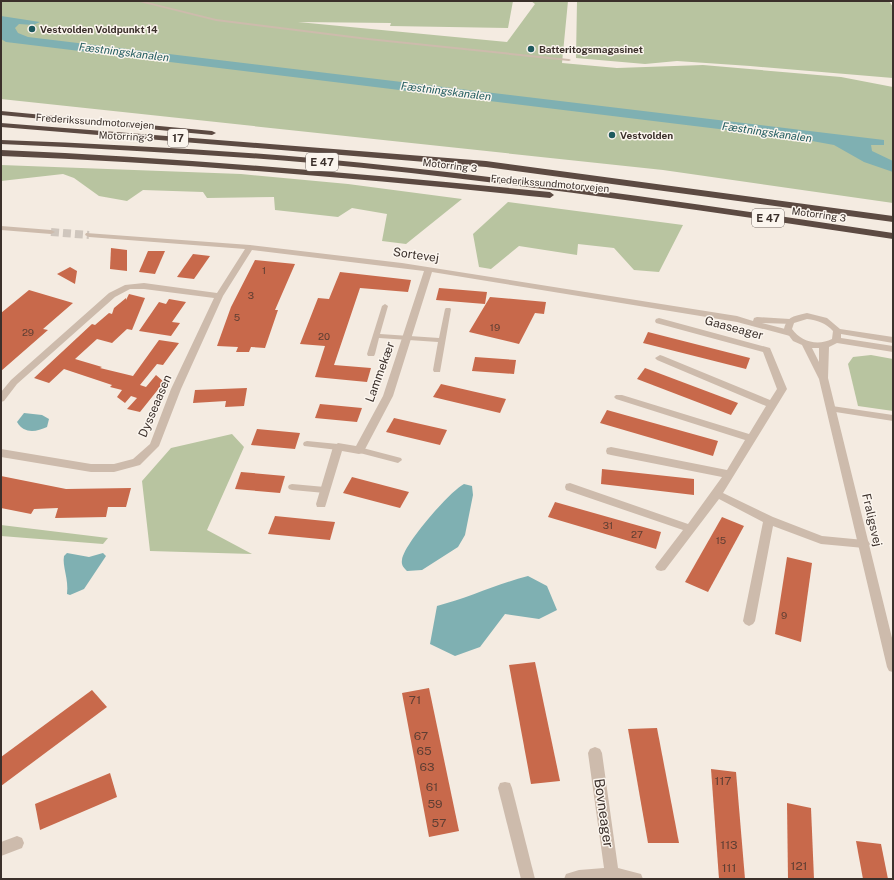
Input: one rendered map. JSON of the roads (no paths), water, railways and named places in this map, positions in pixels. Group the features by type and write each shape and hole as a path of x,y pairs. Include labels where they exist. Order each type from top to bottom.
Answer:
{"highway":[{"name":"E 47","path":"1,113 241,136 354,152"},
{"name":"Frederikssundmotorvejen","path":"1,125 354,152"},
{"name":"Motorring 3","path":"1,142 210,152 357,165 524,184 893,236"},
{"name":"Motorring 3","path":"354,152 486,164 893,219"},
{"name":"Frederikssundmotorvejen","path":"1,153 105,157 229,165 353,175 525,194 642,201"}],"street":[{"path":"1,228 50,232"},
{"name":"Sortevej","path":"89,234 250,247 429,269 737,319 790,333 805,343"},
{"name":"Dysseaasen","path":"1,453 91,468 114,468 136,462 154,446 176,389 219,296 250,247"},
{"name":"Lammekær","path":"359,450 388,396 429,269"},
{"path":"1,399 14,382 112,295 128,288 144,286 219,296"},
{"name":"Sortevej","path":"737,319 790,322 800,317 814,317 828,322 836,335"},
{"name":"Gaaseager","path":"659,321 766,350 782,389 717,494 661,567"},
{"path":"790,322 788,325 790,333"},
{"path":"805,343 824,345 836,335 893,340"},
{"path":"836,335 893,349"},
{"name":"Fraligsvej","path":"805,343 824,379 893,667"},
{"name":"Fraligsvej","path":"824,345 824,379"},
{"path":"660,358 772,405"},
{"path":"619,397 751,438"},
{"path":"832,409 893,418"},
{"path":"321,504 338,447 359,450"},
{"path":"611,451 728,474"},
{"path":"570,487 691,528"},
{"path":"717,494 769,520 821,540 864,544"},
{"path":"749,621 769,520"},
{"name":"Bovneager","path":"595,753 612,874"},
{"path":"505,788 528,879"},
{"path":"1,849 17,843"},
{"path":"572,879 588,875 612,874 636,879"}],"lane":[{"path":"138,1 216,20 368,39 569,60"},
{"path":"371,354 385,306"},
{"path":"437,370 448,309"},
{"path":"377,336 442,340"},
{"path":"306,444 338,447"},
{"path":"359,450 398,460"},
{"path":"292,487 325,490"}],"water":[{"name":"Fæstningskanalen","path":"1,16 40,22 33,25 19,24 15,28 18,33 28,37 884,140 884,145 871,145 872,151 893,161 893,172 864,162 834,145 801,139 6,42 1,39"},
{"path":"24,413 42,415 49,419 47,427 35,431 23,429 17,422"},
{"path":"464,484 472,486 473,495 465,535 458,547 422,570 407,571 402,565 402,560 410,543 438,507"},
{"path":"67,553 89,557 103,553 106,556 84,589 70,595 67,594 64,564 64,556"},
{"path":"528,576 547,586 557,610 539,619 505,614 480,647 455,656 430,644 437,606"}],"tunnel":[{"path":"51,232 89,235"}],"place":[{"name":"Vestvolden Voldpunkt 14","path":"32,29"},
{"name":"Batteritogsmagasinet","path":"531,49"},
{"name":"Vestvolden","path":"612,135"}]}
